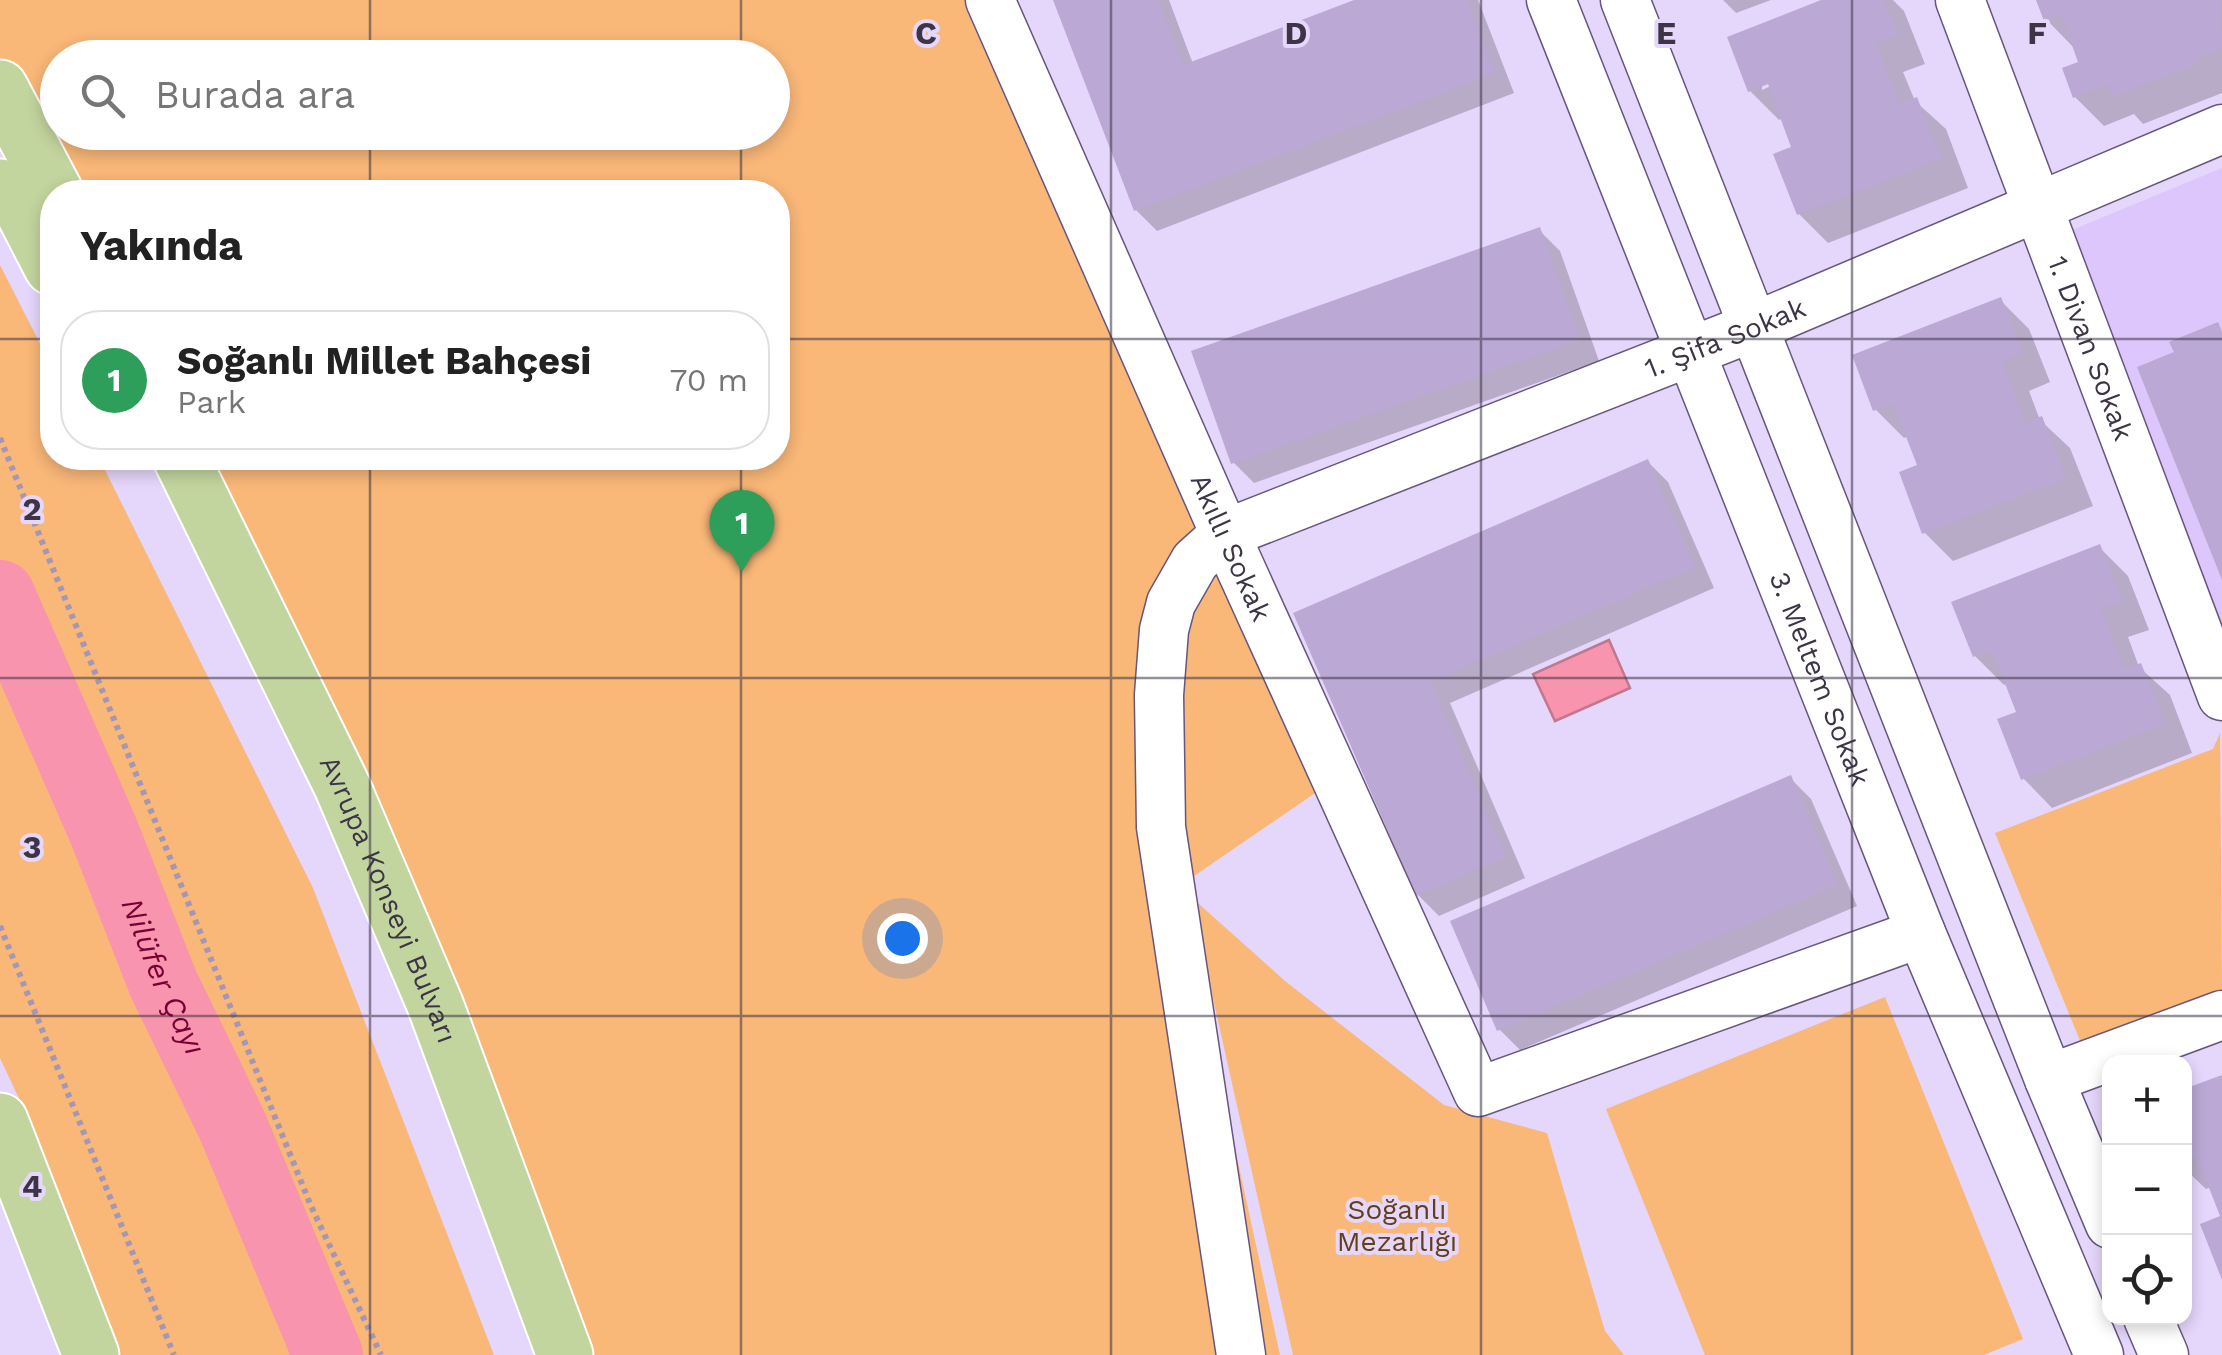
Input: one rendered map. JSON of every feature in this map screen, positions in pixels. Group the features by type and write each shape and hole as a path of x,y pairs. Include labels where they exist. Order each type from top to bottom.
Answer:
{"main road":[{"path":"0,88 48,180"},
{"path":"0,187 19,202 40,243"},
{"path":"170,470 243,587"},
{"name":"Avrupa Konseyi Bulvarı","path":"187,470 342,786 428,988 565,1355"},
{"path":"0,1121 91,1355"}],"street":[{"name":"Akıllı Sokak","path":"990,0 1225,534 1478,1092 1921,933"},
{"name":"3. Meltem Sokak","path":"1551,0 1921,933 2099,1355"},
{"path":"1626,0 2048,1079 2102,1205"},
{"name":"1. Divan Sokak","path":"1960,0 2222,696"},
{"name":"1. Şifa Sokak","path":"1225,534 1756,326 2222,130"},
{"path":"1225,534 1195,561 1171,602 1164,630 1159,695 1161,827 1241,1355"},
{"path":"2048,1079 2222,1015"},
{"path":"2151,1325 2164,1355"}],"path":[{"path":"0,438 311,1206 380,1355"},
{"path":"0,926 174,1355"}],"shaded area":[{"path":"2222,168 2222,637 2055,237"},
{"path":"1609,640 1630,688 1555,721 1533,674"}],"green space":[{"path":"0,0 986,0 1321,789 1178,887 1280,1355 587,1355 207,470 790,470 790,180 68,180 51,150 790,150 790,40 40,40 40,129 0,58"},
{"path":"0,265 40,343 40,470 105,470 313,888 494,1355 112,1355 30,1122 0,1058"},
{"path":"2220,733 2222,991 2081,1043 1995,833 2213,749"},
{"name":"Soğanlı Mezarlığı","path":"1190,896 1285,981 1444,1105 1547,1133 1605,1331 1624,1355 1293,1355"},
{"path":"1885,997 2023,1339 1984,1355 1705,1355 1606,1109"}],"building":[{"path":"1053,0 1158,0 1183,65 1354,0 1467,0 1495,73 1134,211"},
{"path":"1821,0 1884,0 1898,35 1876,43 1900,104 1917,97 1941,159 1797,215 1773,154 1791,147 1768,84 1748,92 1727,37"},
{"path":"2036,0 2221,0 2222,48 2198,57 2200,63 2112,96 2108,85 2073,98 2062,68 2078,62 2061,14 2044,21"},
{"path":"1540,227 1580,340 1231,464 1191,351"},
{"path":"2001,297 2023,353 2002,362 2025,423 2042,416 2066,478 1922,534 1899,472 1917,465 1893,403 1873,411 1852,355"},
{"path":"2218,322 2222,332 2222,580 2137,367 2174,352 2169,342"},
{"path":"1648,459 1695,567 1431,682 1506,857 1416,896 1293,613"},
{"path":"2100,544 2122,601 2101,609 2124,670 2141,663 2165,724 2021,780 1997,719 2016,712 1992,650 1973,657 1951,602"},
{"path":"1791,775 1838,885 1497,1031 1450,921"},
{"path":"2222,1075 2222,1280 2200,1224 2220,1216 2196,1154 2192,1155 2192,1086"}],"waterway":[{"name":"Nilüfer Çayı","path":"0,595 104,832 163,983 232,1125 328,1355"}],"place":[{"name":"Soğanlı Millet Bahçesi","path":"742,572"}]}
